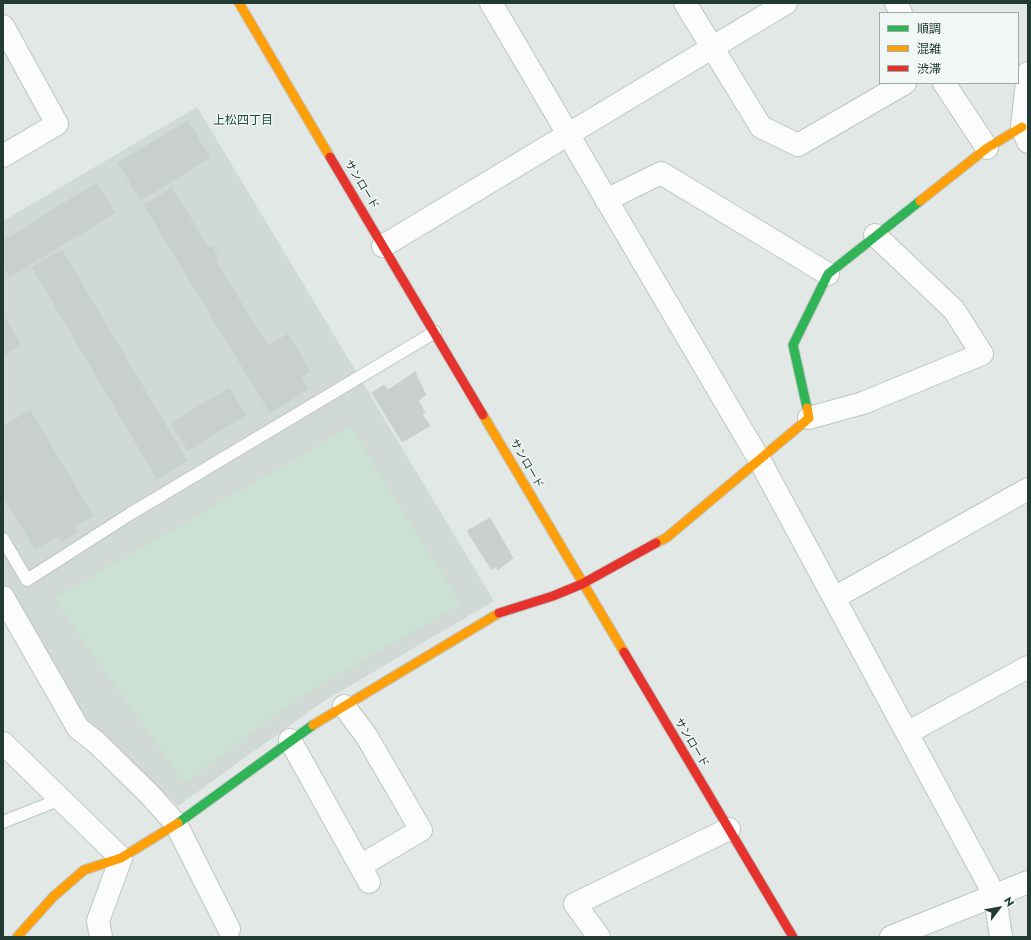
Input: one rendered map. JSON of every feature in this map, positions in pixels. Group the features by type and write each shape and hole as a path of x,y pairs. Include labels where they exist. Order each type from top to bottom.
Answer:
{"street":[{"name":"サンロード","path":"239,3 435,332 582,584 793,937"},
{"path":"491,3 760,461 995,896 1001,937"},
{"path":"685,3 761,127 798,145 903,84"},
{"path":"383,246 568,136 786,3"},
{"path":"896,3 901,12"},
{"path":"3,26 58,124 3,156"},
{"path":"809,418 793,345 828,274 875,235 987,148 1025,135 1028,72"},
{"path":"945,84 987,148"},
{"path":"606,200 661,173 828,274"},
{"path":"17,937 53,897 84,870 121,858 176,824 290,740 344,706 502,611 553,596 582,584 666,538 760,461 809,418 863,403 982,354 954,310 875,235"},
{"path":"834,598 1028,489"},
{"path":"3,597 78,728 97,743 150,795 176,824 229,929"},
{"path":"907,733 1028,667"},
{"path":"290,740 365,874 421,830 367,737 344,706"},
{"path":"3,743 121,858"},
{"path":"599,937 575,904 729,829"},
{"path":"101,937 98,921 121,858"},
{"path":"891,937 1028,882"}],"lane":[{"path":"3,539 27,580 130,514 435,332"},
{"path":"3,822 61,799"}],"shaded area":[{"path":"197,107 494,601 324,701 178,806 80,716 3,583 3,221"}],"green space":[{"path":"350,427 461,604 304,694 184,783 54,599"}],"building":[{"path":"188,121 210,158 141,200 118,163"},
{"path":"96,183 115,213 10,277 3,265 3,241"},
{"path":"172,188 209,248 212,246 219,258 215,260 268,346 288,334 310,371 301,377 308,389 270,413 144,205"},
{"path":"62,250 187,461 157,479 32,267"},
{"path":"3,315 21,345 3,356"},
{"path":"415,372 426,395 418,401 425,412 422,414 430,426 402,442 372,393 384,385 388,390"},
{"path":"229,388 246,415 188,450 171,423"},
{"path":"30,410 93,516 75,527 77,532 61,542 58,536 35,549 3,496 3,427"},
{"path":"490,518 513,558 498,570 496,567 491,569 467,531"}],"traffic: fast":[{"path":"807,408 793,345 828,274 920,201"},
{"path":"178,823 313,725"}],"traffic: slow":[{"path":"239,3 330,157"},
{"path":"920,201 987,148 1022,127"},
{"path":"656,543 666,538 809,418 807,408"},
{"path":"483,415 624,652"},
{"path":"313,725 499,613"},
{"path":"17,937 53,897 84,870 121,858 178,823"}],"traffic: jam":[{"path":"330,157 483,415"},
{"path":"499,613 553,596 582,584 656,543"},
{"path":"624,652 793,937"}],"district":[{"name":"上松四丁目","path":"243,121"}]}
